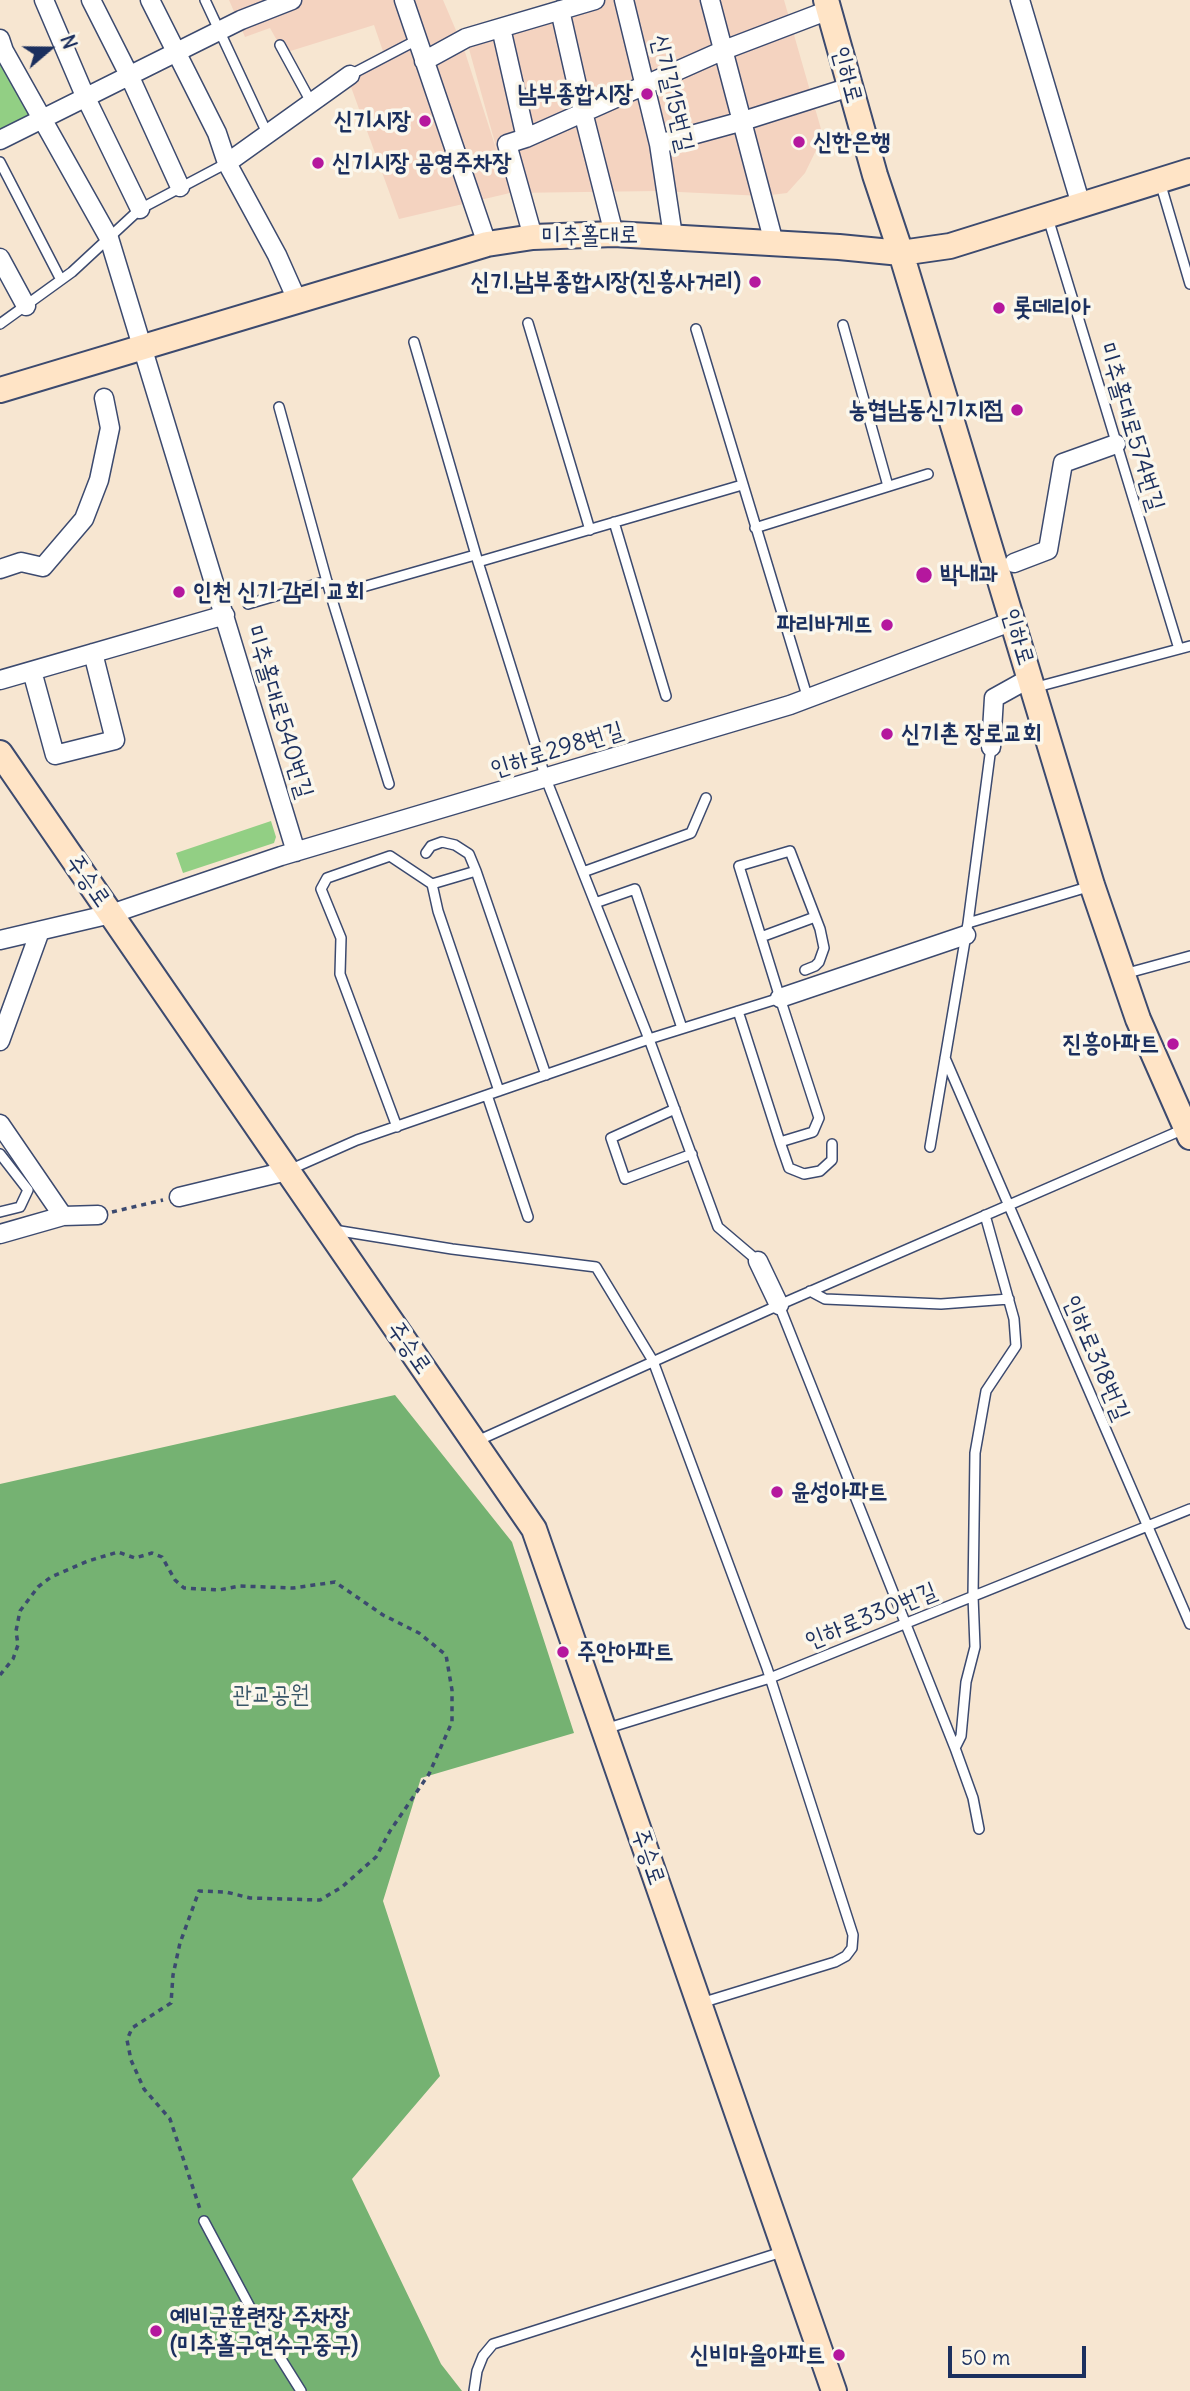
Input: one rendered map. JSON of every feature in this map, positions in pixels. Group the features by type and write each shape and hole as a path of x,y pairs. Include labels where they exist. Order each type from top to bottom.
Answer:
{"main road":[{"name":"인하로","path":"828,5 874,175 901,253 1093,885 1138,1019 1188,1133"},
{"name":"미추홀대로","path":"0,390 487,244 533,237 614,234 901,253 950,246 1190,171"},
{"name":"주승로","path":"0,753 534,1529 834,2391"}],"street":[{"path":"44,0 85,96 139,209"},
{"path":"91,0 180,187"},
{"path":"150,0 178,51 217,133 228,163 298,300"},
{"path":"0,139 219,31 292,0"},
{"path":"404,0 487,244"},
{"path":"424,61 466,38 595,0"},
{"name":"신기길15번길","path":"624,0 659,144 673,236"},
{"path":"710,0 775,243"},
{"path":"1020,0 1081,205"},
{"name":"인하로","path":"533,237 506,144 526,138 828,5"},
{"path":"560,10 614,234"},
{"path":"501,28 526,138"},
{"name":"미추홀대로540번길","path":"0,39 4,51 109,238 296,852"},
{"path":"228,163 349,75"},
{"path":"659,144 850,87"},
{"path":"0,258 26,306"},
{"path":"0,569 21,562 43,568 84,519 99,480 110,428 104,398"},
{"path":"1014,562 1048,550 1063,463 1116,444"},
{"path":"0,680 225,615"},
{"name":"인하로298번길","path":"0,940 111,915 296,852 808,699 1013,621"},
{"path":"32,671 55,755 115,740 93,653"},
{"path":"992,747 994,698 1032,683"},
{"path":"780,998 967,929"},
{"path":"0,1041 40,931"},
{"path":"0,1124 63,1216"},
{"path":"179,1197 287,1171"},
{"path":"0,1234 63,1216 98,1215"},
{"path":"758,1261 779,1305"}],"lane":[{"path":"205,0 267,133"},
{"path":"349,75 417,40"},
{"path":"280,46 311,102"},
{"path":"0,162 61,280"},
{"path":"0,324 61,280 139,209 228,163"},
{"path":"1160,181 1190,284"},
{"name":"미추홀대로574번길","path":"1047,216 1179,649"},
{"path":"528,323 590,530"},
{"path":"843,325 888,486"},
{"path":"696,329 808,699"},
{"path":"414,342 477,558 546,779 649,1039 718,1227 758,1261"},
{"path":"279,407 331,596 389,784"},
{"path":"755,528 928,474"},
{"path":"331,596 590,530 742,485"},
{"path":"614,523 666,696"},
{"path":"248,604 327,582"},
{"path":"1032,683 1190,646"},
{"path":"930,1147 967,929 992,747"},
{"path":"583,872 691,833 705,798"},
{"path":"426,853 431,846 442,842 456,845 469,854 546,1074"},
{"path":"780,1142 813,1132 819,1118 740,866 790,851 824,948 819,962 805,970"},
{"path":"397,1126 340,974 341,938 321,889 327,878 390,856 432,884 438,911 499,1091"},
{"path":"432,884 476,871"},
{"path":"967,929 1093,885"},
{"path":"595,903 635,889 682,1028"},
{"path":"761,937 815,917"},
{"path":"1123,974 1190,956"},
{"path":"287,1171 357,1140 649,1039 780,998"},
{"path":"738,1011 789,1168 804,1174 820,1171 832,1160 832,1144"},
{"name":"인하로318번길","path":"945,1058 1148,1526"},
{"path":"487,1095 528,1217"},
{"path":"675,1110 611,1138 625,1180 692,1154"},
{"path":"474,1442 985,1215 1188,1133"},
{"path":"0,1154 28,1190 20,1207 0,1212"},
{"path":"955,1748 961,1736 966,1682 975,1647 975,1453 986,1391 1016,1346 1014,1319 985,1215"},
{"path":"327,1228 452,1249 596,1267 653,1361 770,1678 853,1935 852,1948 846,1956 835,1962 699,2003"},
{"path":"810,1291 825,1299 941,1304 1009,1299"},
{"path":"779,1305 955,1748 973,1798 979,1829"},
{"name":"인하로330번길","path":"603,1729 770,1678 1190,1509"},
{"path":"1148,1526 1190,1624"},
{"path":"204,2221 260,2324 301,2391"},
{"path":"474,2391 482,2356 493,2344 785,2251"}],"path":[{"path":"98,1215 179,1197"},
{"path":"0,1675 13,1659 18,1645 16,1631 20,1611 38,1587 51,1577 76,1566 118,1552 135,1558 152,1553 162,1557 175,1580 184,1588 293,1588 335,1582 383,1615 419,1633 446,1655 452,1690 452,1722 429,1774 390,1831 376,1857 342,1887 320,1900 250,1898 226,1892 199,1891 180,1943 173,1975 171,2003 132,2028 127,2040 131,2060 144,2089 170,2119 204,2221"}],"shaded area":[{"name":"남부종합시장","path":"229,0 443,0 464,49 500,161 466,38 597,0 784,0 823,136 805,173 787,193 763,196 658,191 510,193 399,219 347,76 385,57 374,25 284,53 270,28 245,37"}],"green space":[{"path":"0,42 43,117 0,136"},
{"path":"271,821 276,837 274,843 183,873 176,853"},
{"name":"관교공원","path":"395,1395 512,1542 574,1733 421,1778 383,1901 440,2076 352,2179 441,2364 462,2391 0,2391 0,1484"}],"place":[{"name":"남부종합시장","path":"647,94"},
{"name":"신기시장","path":"425,121"},
{"name":"신한은행","path":"799,142"},
{"name":"신기시장 공영주차장","path":"318,163"},
{"name":"신기.남부종합시장(진흥사거리)","path":"755,282"},
{"name":"롯데리아","path":"999,308"},
{"name":"농협남동신기지점","path":"1017,410"},
{"name":"박내과","path":"924,575"},
{"name":"인천 신기 감리 교회","path":"179,592"},
{"name":"파리바게뜨","path":"887,625"},
{"name":"신기촌 장로교회","path":"887,734"},
{"name":"진흥아파트","path":"1173,1044"},
{"name":"윤성아파트","path":"777,1492"},
{"name":"주안아파트","path":"563,1652"},
{"name":"예비군훈련장 주차장 (미추홀구연수구중구)","path":"156,2331"},
{"name":"신비마을아파트","path":"839,2355"}]}
